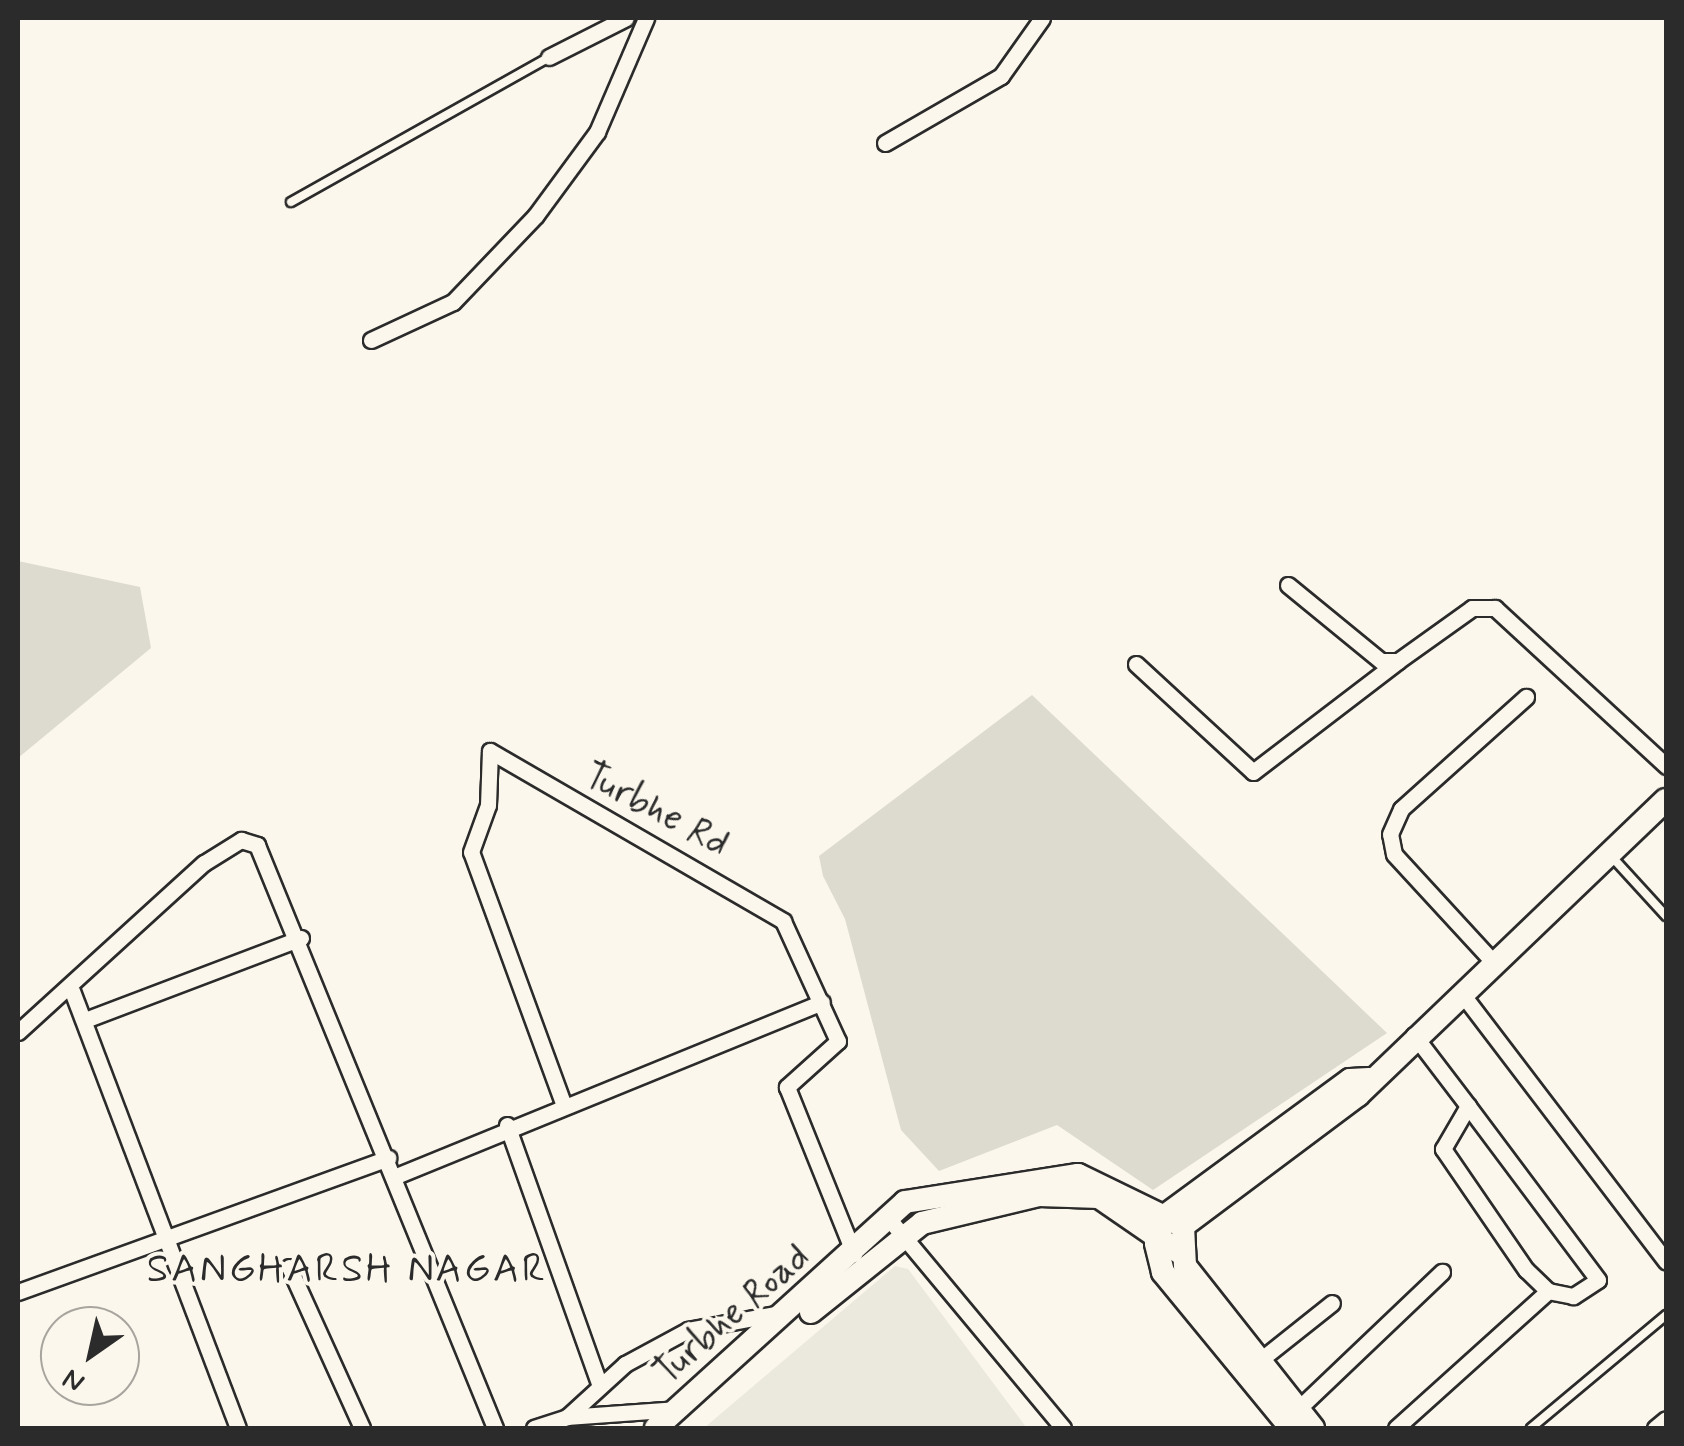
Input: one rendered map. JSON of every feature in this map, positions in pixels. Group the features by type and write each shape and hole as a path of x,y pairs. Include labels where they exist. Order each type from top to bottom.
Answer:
{"main road":[{"path":"1313,1428 1294,1419 1163,1272 1169,1226 1369,1079 1414,1035 1463,996 1666,800"},
{"path":"678,1419 895,1228 919,1197 1078,1175 1169,1226 1180,1252 1260,1360 1294,1419"},
{"name":"Turbhe Road","path":"656,1428 678,1419 854,1254 895,1228"}],"street":[{"path":"548,57 626,18"},
{"path":"371,340 453,302 536,216 597,132 646,18"},
{"path":"885,143 1001,76 1042,18"},
{"path":"1288,585 1365,655 1398,660"},
{"path":"1136,664 1253,772 1472,608 1495,608 1666,766"},
{"path":"1494,964 1394,854 1390,834 1401,809 1526,697"},
{"name":"Turbhe Rd","path":"563,1102 471,852 488,805 490,751 783,920 822,1002 836,1048 788,1087 854,1254"},
{"path":"18,1032 72,991 172,890 241,840 267,855 495,1428"},
{"path":"84,1020 301,938"},
{"path":"72,991 168,1233 238,1428"},
{"path":"1463,996 1666,1260"},
{"path":"396,1176 507,1124 822,1002"},
{"path":"1414,1035 1468,1106 1598,1280 1573,1296 1548,1291 1443,1149 1468,1106"},
{"path":"507,1124 598,1384"},
{"path":"18,1292 168,1233 389,1158"},
{"path":"895,1228 1062,1428"},
{"path":"289,1266 362,1428"},
{"path":"1294,1419 1442,1272"},
{"path":"1396,1428 1548,1291"},
{"path":"1260,1360 1332,1303"},
{"path":"567,1417 598,1384 688,1330 790,1311"},
{"path":"534,1428 567,1417 678,1419"},
{"path":"1655,1428 1666,1419"}],"lane":[{"path":"291,202 548,57"},
{"path":"1609,854 1666,916"},
{"path":"1531,1428 1666,1315"}],"shaded area":[{"path":"18,561 140,587 151,648 18,758"},
{"path":"1032,695 1387,1033 1153,1190 1057,1125 939,1171 901,1130 845,919 823,876 819,856"},
{"path":"895,1266 908,1269 1026,1427 704,1428"}],"district":[{"name":"SANGHARSH NAGAR","path":"347,1270"}]}
